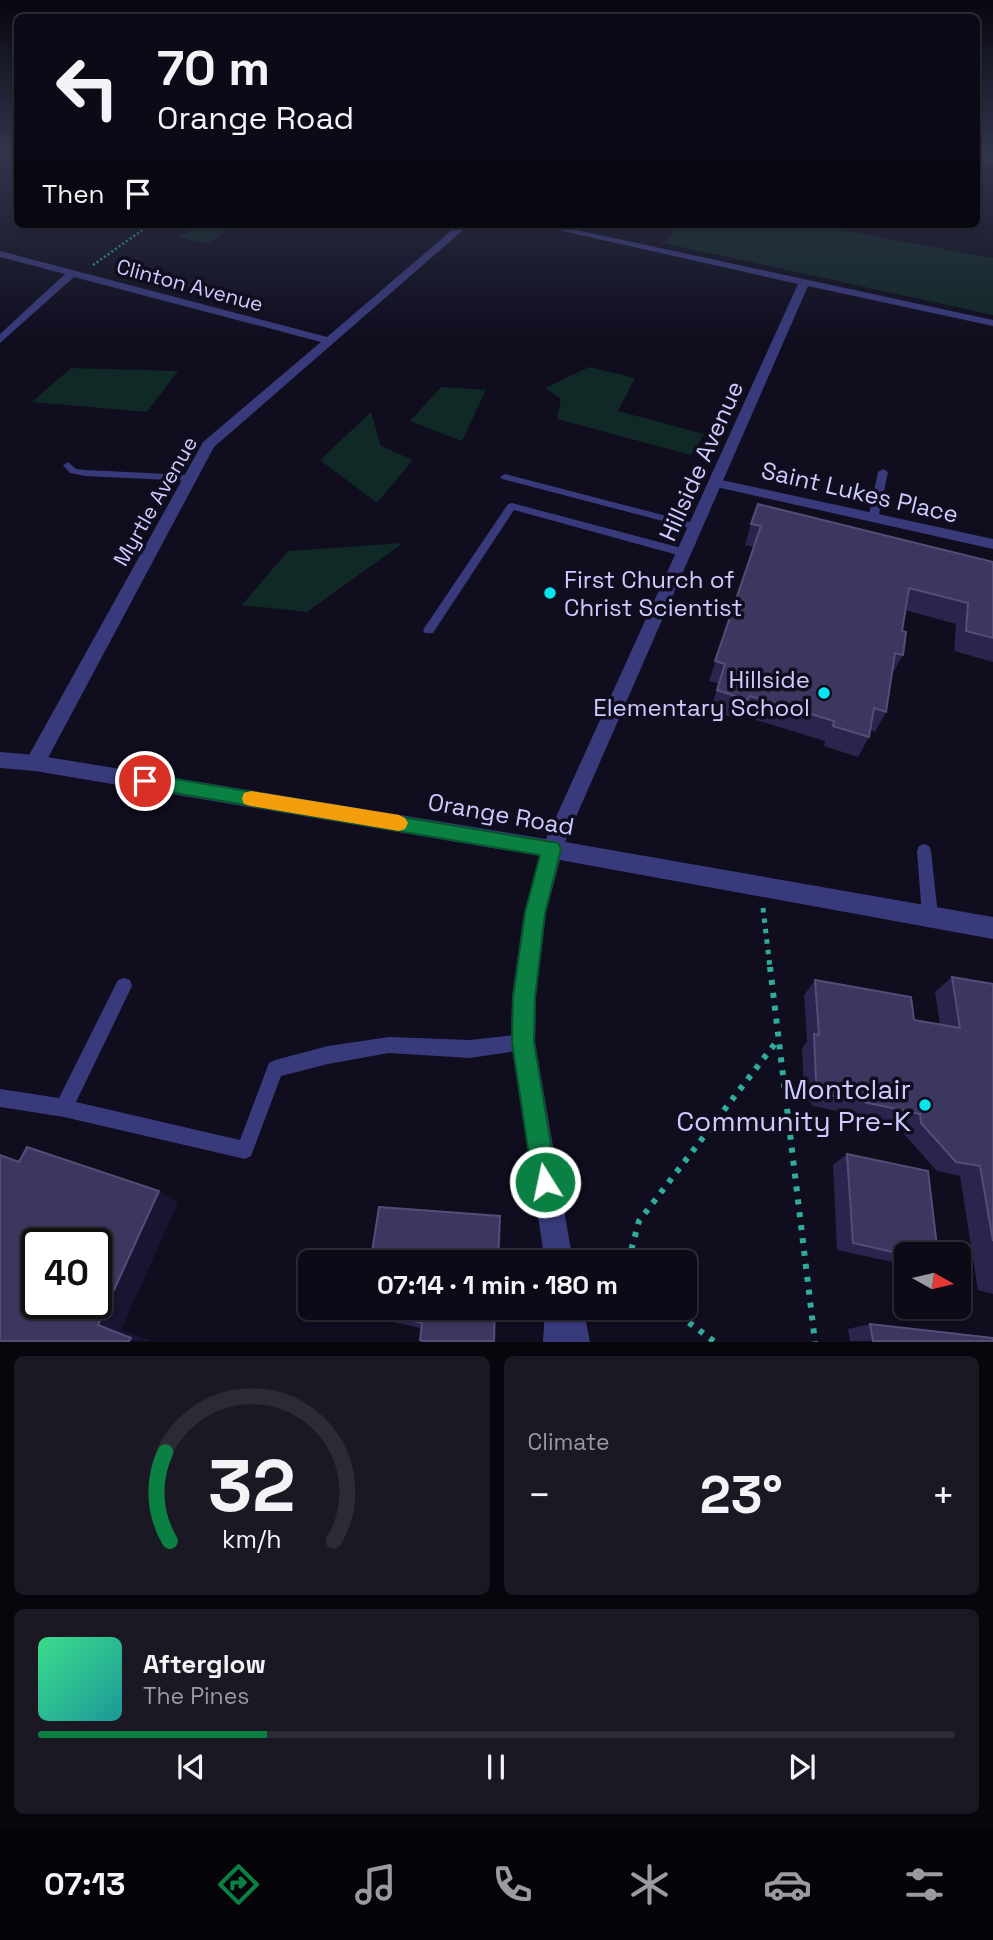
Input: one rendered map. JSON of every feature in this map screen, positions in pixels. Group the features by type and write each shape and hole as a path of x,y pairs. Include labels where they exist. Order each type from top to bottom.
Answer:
{"street":[{"name":"Myrtle Avenue","path":"35,763 208,445 460,228"},
{"path":"554,228 993,324"},
{"name":"Clinton Avenue","path":"0,254 331,341"},
{"path":"0,340 75,274"},
{"name":"Hillside Avenue","path":"557,1250 523,1042 524,997 535,913 551,849 717,483 804,283"},
{"name":"Saint Lukes Place","path":"717,483 993,544"},
{"name":"Orange Road","path":"0,760 35,763 551,849 993,928"},
{"path":"558,1342 559,1320"},
{"path":"571,1320 575,1342"}],"lane":[{"path":"68,465 73,471 85,473 190,478"},
{"path":"873,519 883,472"},
{"path":"505,477 697,527"},
{"path":"429,630 512,506 685,553"},
{"path":"924,851 930,916"},
{"path":"64,1108 124,986"},
{"path":"0,1098 64,1108 246,1150 275,1069 328,1055 389,1045 470,1049 523,1042"}],"path":[{"path":"75,274 145,228"},
{"path":"760,886 816,1342"},
{"path":"631,1250 639,1221 778,1041"},
{"path":"685,1320 715,1342"}],"green space":[{"path":"194,228 230,228 208,244 179,237"},
{"path":"676,228 829,228 993,258 993,315 663,243"},
{"path":"589,367 635,378 618,411 704,434 691,455 557,419 561,399 545,388"},
{"path":"71,368 178,371 147,412 32,402"},
{"path":"441,387 486,390 462,441 410,421"},
{"path":"371,412 381,446 413,460 377,503 320,460"},
{"path":"403,543 307,612 242,605 288,551"}],"building":[{"path":"758,504 993,562 993,638 966,631 968,603 909,588 902,631 906,632 903,655 895,653 886,712 874,708 869,737 833,726 834,721 750,696 747,700 717,690 725,664 715,661 761,526 751,524"},
{"path":"952,977 993,984 993,1241 980,1166 956,1162 921,1123 920,1114 826,1094 816,1081 814,1034 819,1035 815,980 911,997 914,1020 960,1028"},
{"path":"27,1147 159,1191 112,1294 112,1228 21,1228 21,1319 101,1319 98,1325 131,1338 129,1341 0,1341 0,1155 19,1162"},
{"path":"847,1154 928,1171 936,1242 894,1242 894,1252 853,1243"},
{"path":"379,1207 500,1216 499,1250 372,1250"},
{"path":"407,1320 495,1320 494,1341 423,1341 420,1340 422,1323"},
{"path":"870,1324 993,1338 993,1341 873,1341"}],"slow traffic":[{"path":"251,799 399,823"}],"place":[{"name":"First Church of Christ Scientist","path":"550,593"},
{"name":"Hillside Elementary School","path":"824,693"},
{"name":"Montclair Community Pre-K","path":"925,1105"}],"route":[{"path":"145,781 551,849 535,913 524,997 523,1042 545,1182"}]}
